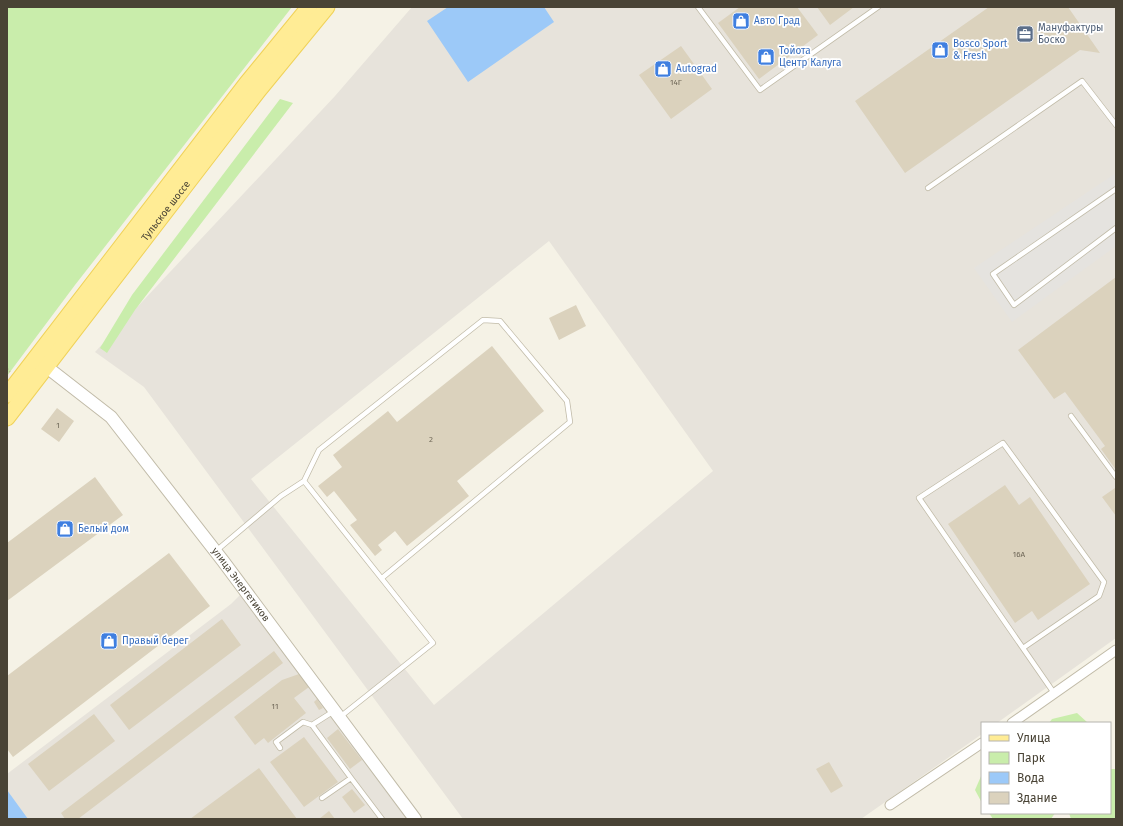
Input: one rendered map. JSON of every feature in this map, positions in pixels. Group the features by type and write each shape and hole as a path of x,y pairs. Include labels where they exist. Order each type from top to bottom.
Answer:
{"main road":[{"name":"Тульское шоссе","path":"7,418 41,363 246,84 309,7"},
{"name":"Тульское шоссе","path":"7,395 41,363 327,7"}],"street":[{"name":"улица Энергетиков","path":"41,363 111,417 216,552 415,819"},
{"path":"1013,722 1116,650"},
{"path":"890,805 981,744"}],"lane":[{"path":"698,7 760,90 878,7"},
{"path":"928,188 1082,81 1116,125"},
{"path":"1116,188 993,274 1014,305 1116,228"},
{"path":"216,552 281,496 304,481 319,450 483,320 500,322 567,401 570,422 382,578"},
{"path":"1071,416 1116,477"},
{"path":"1023,648 1099,596 1104,582 1003,443 919,498 1054,693"},
{"path":"304,481 433,642 336,714 312,725"},
{"path":"280,748 276,742 303,722 312,725 382,819"},
{"path":"322,798 351,778"}],"shaded area":[{"path":"412,7 1116,7 1116,638 998,722 981,722 981,735 861,819 463,819 144,387 95,352 335,96","holes":["549,241 713,471 434,705 251,479"]},
{"path":"1116,173 1116,246 1012,322 974,268"},
{"path":"241,594 413,819 7,819 7,774 231,604"}],"green space":[{"path":"7,7 292,7 75,285 7,376"},
{"path":"280,99 293,103 135,310 107,353 100,348 132,295"},
{"path":"1077,713 1087,722 1050,722 1052,719"},
{"path":"1111,769 1116,769 1116,819 1071,819 1069,814 1111,814"},
{"path":"981,776 981,801 975,790"},
{"path":"990,814 1054,814 1051,819 993,819"}],"water":[{"path":"448,7 544,7 554,22 468,82 427,21"},
{"path":"7,790 28,819 7,819"}],"building":[{"name":"Тойота Центр Калуга","path":"740,7 797,7 818,35 759,79 718,23"},
{"path":"817,7 854,7 830,25"},
{"path":"989,7 1068,7 1100,53 1080,50 905,173 855,101"},
{"path":"681,46 712,89 671,119 639,75"},
{"path":"1116,277 1116,470 1101,449 1105,446 1065,392 1054,399 1018,350"},
{"path":"576,305 586,326 559,340 549,318"},
{"path":"492,346 544,411 457,481 469,496 407,546 395,531 378,545 382,550 375,556 350,525 357,520 334,491 327,497 318,486 342,467 333,455 388,411 397,422"},
{"path":"57,408 74,421 59,442 41,429"},
{"name":"Белый дом","path":"95,477 123,515 7,601 7,543"},
{"path":"1005,485 1019,505 1030,497 1090,584 1038,620 1032,611 1015,623 948,524"},
{"path":"1115,488 1116,489 1116,516 1102,497"},
{"name":"Правый берег","path":"169,553 210,606 13,757 7,749 7,676"},
{"path":"222,619 241,645 129,730 110,705"},
{"path":"274,651 283,663 78,819 65,819 61,813"},
{"path":"299,674 309,687 294,698 306,713 268,743 264,738 255,745 234,717 282,680"},
{"path":"317,699 323,708 319,710 314,702"},
{"path":"94,714 115,741 49,791 28,764"},
{"path":"338,729 362,760 350,769 327,738"},
{"path":"304,737 338,782 304,807 270,762"},
{"path":"829,762 843,786 831,793 816,769"},
{"path":"259,768 297,819 190,819"},
{"path":"352,789 365,805 354,813 342,797"},
{"path":"329,811 335,819 319,819"}],"place":[{"name":"Авто Град","path":"741,21"},
{"name":"Мануфактуры Боско","path":"1025,34"},
{"name":"Bosco Sport & Fresh","path":"940,50"},
{"name":"Тойота Центр Калуга","path":"766,57"},
{"name":"Autograd","path":"663,69"},
{"name":"Белый дом","path":"65,529"},
{"name":"Правый берег","path":"109,641"}]}
